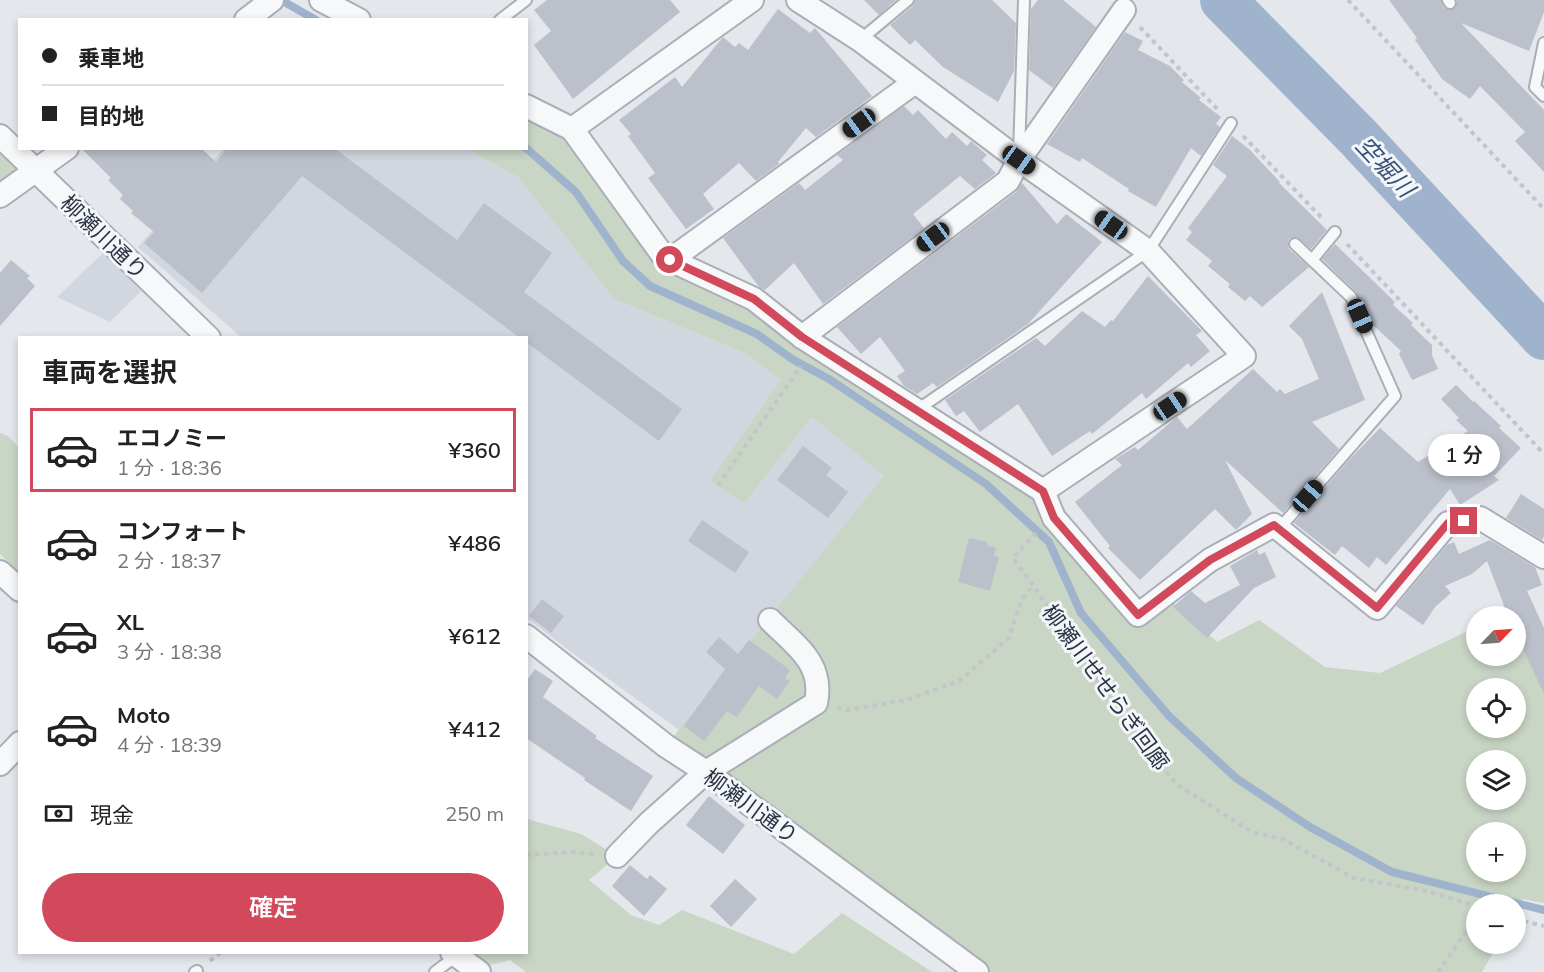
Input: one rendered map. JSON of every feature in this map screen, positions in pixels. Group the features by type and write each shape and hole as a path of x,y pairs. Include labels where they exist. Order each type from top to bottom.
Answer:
{"street":[{"path":"321,0 355,18"},
{"path":"572,129 752,0"},
{"path":"798,0 860,40 1019,160 1148,251 1244,356 1043,491"},
{"path":"249,18 269,2"},
{"path":"802,337 1008,181 1019,160 1124,10"},
{"path":"670,260 915,82"},
{"path":"528,107 572,129 664,257 754,299 802,337 1043,491 1054,518 1138,615 1210,560 1274,525 1377,608 1448,523 1480,518 1544,557"},
{"name":"柳瀬川通り","path":"0,136 207,336"},
{"path":"0,196 64,150"},
{"path":"0,572 18,588"},
{"path":"617,856 706,772 816,703 819,688 811,662 770,620"},
{"name":"柳瀬川通り","path":"528,642 666,746 706,772 978,972"},
{"path":"0,764 18,745"},
{"path":"454,954 479,972"}],"lane":[{"path":"503,18 526,0"},
{"path":"860,40 908,0"},
{"path":"1019,160 1024,0"},
{"path":"1544,42 1535,87 1544,96"},
{"path":"917,410 1148,251 1231,123"},
{"path":"1312,260 1335,232"},
{"path":"1278,529 1395,396 1351,297 1295,244"},
{"path":"435,972 454,954"}],"path":[{"path":"1348,0 1544,209"},
{"path":"718,486 795,374"},
{"name":"柳瀬川せせらぎ回廊","path":"1037,532 1013,558 1114,707 1176,784 1252,832 1283,839 1354,878 1427,891 1466,903"},
{"path":"816,703 848,710 906,700 959,681 1009,638 1021,601 1033,585"},
{"path":"528,855 573,852 617,856"},
{"path":"1526,922 1544,926"},
{"path":"1438,972 1466,931"}],"shaded area":[{"path":"222,150 469,150 519,178 614,299 745,353 782,380 711,481 744,504 812,417 885,476 682,732 528,619 528,336 240,336 138,247"},
{"path":"103,253 141,291 110,322 57,297"}],"green space":[{"path":"528,107 572,129 670,260 1043,491 1138,615 1165,595 1217,642 1259,620 1325,667 1380,673 1466,632 1466,666 1526,666 1526,621 1544,634 1544,903 1526,900 1526,894 1466,894 1466,954 1492,954 1482,972 977,972 666,746 884,476 812,417 744,504 710,481 781,380 745,353 614,299 519,178 469,150 528,150"},
{"path":"0,136 36,171 0,196"},
{"path":"0,433 8,436 18,447 18,571 0,554"},
{"path":"528,819 581,834 617,856 589,880 631,915 659,925 682,910 794,954 842,913 932,972 526,972 510,960 486,966 468,954 528,954"}],"building":[{"path":"547,0 670,0 680,12 573,99 534,45 551,31 534,10"},
{"path":"864,0 896,0 879,15"},
{"path":"915,0 992,0 1016,23 1014,71 998,102 943,67 915,40 910,45 890,25 913,6"},
{"path":"1038,0 1063,0 1096,27 1053,88 1029,70 1031,9"},
{"path":"1389,0 1441,0 1444,8 1450,10 1456,7 1457,0 1544,0 1544,12 1529,51 1461,23 1544,110 1544,172 1515,141 1525,132 1480,86 1470,99 1442,79 1415,40 1417,38"},
{"path":"778,9 810,33 815,28 872,96 816,137 806,128 778,162 779,164 756,181 739,163 703,194 714,209 686,229 648,178 655,173 628,136 631,134 619,120 675,77 682,87 723,37 735,47 739,43 748,50"},
{"path":"1125,32 1143,41 1138,50 1170,66 1184,80 1182,82 1201,98 1199,100 1221,117 1216,124 1220,127 1201,156 1191,148 1156,207 1128,191 1129,189 1082,158 1080,162 1047,144"},
{"path":"904,106 913,115 918,110 946,139 952,132 967,146 971,141 987,155 982,160 996,173 975,189 960,176 913,214 924,228 823,304 794,263 765,290 759,287 723,238 799,183 805,190 843,160 837,155"},
{"path":"1232,136 1249,149 1279,183 1327,230 1311,249 1297,237 1289,239 1289,249 1309,267 1262,307 1250,296 1245,301 1228,287 1230,284 1208,266 1212,261 1186,240 1192,232 1188,228 1227,176 1213,165"},
{"path":"83,150 203,150 216,162 225,150 337,150 457,240 484,203 552,253 524,292 682,409 659,441 528,343 528,336 517,336 302,176 202,293 144,243 154,232 131,213 133,211 120,199 123,195 108,180 111,178"},
{"path":"1022,183 1057,224 1066,214 1102,242 1028,324 937,387 933,383 917,394 904,386 897,376 905,371 880,337 861,354 837,327 1016,192"},
{"path":"1335,244 1395,302 1393,305 1432,345 1432,355 1438,369 1412,380 1399,354 1401,351 1371,323 1356,292 1322,259"},
{"path":"11,260 30,276 27,278 35,286 0,326 0,273"},
{"path":"1148,276 1202,331 1196,335 1210,351 1191,367 1188,363 1146,399 1142,393 1092,434 1090,431 1052,456 1018,404 980,432 964,411 956,416 945,400 1036,338 1045,346 1082,311 1105,327 1111,320 1113,321"},
{"path":"1322,292 1365,400 1312,422 1339,449 1283,513 1225,460 1252,514 1236,530 1215,509 1140,580 1108,548 1110,546 1075,502 1122,465 1115,459 1135,447 1138,450 1177,417 1187,429 1253,369 1277,392 1280,389 1285,394 1319,379 1302,339 1289,326"},
{"path":"1456,385 1501,426 1499,428 1521,448 1494,476 1499,480 1460,505 1450,489 1386,565 1377,557 1369,568 1342,546 1335,555 1294,523 1380,428 1418,462 1468,431 1456,420 1459,418 1441,399"},
{"path":"803,446 832,468 826,475 848,492 828,518 777,480"},
{"path":"1521,494 1544,509 1542,540 1506,518"},
{"path":"702,520 749,552 735,573 688,541"},
{"path":"969,538 987,542 987,546 996,548 994,556 999,557 990,591 958,582"},
{"path":"1490,540 1535,567 1542,585 1527,591 1544,628 1544,694 1526,656 1526,606 1504,606 1487,561 1472,574 1445,586 1451,593 1435,607 1423,625 1396,606 1447,545 1454,542 1459,554"},
{"path":"1257,550 1259,555 1265,552 1276,577 1254,588 1207,638 1173,607 1191,591 1205,603 1240,585 1230,566"},
{"path":"542,599 564,616 551,633 529,616"},
{"path":"719,637 738,654 749,640 790,670 785,678 790,681 777,699 759,686 737,717 727,711 704,741 684,726 725,669 706,652"},
{"path":"535,669 553,681 543,697 597,736 595,738 653,776 631,811 528,739 528,679"},
{"path":"709,796 745,825 723,854 686,825"},
{"path":"630,865 647,879 650,875 667,889 644,916 612,886"},
{"path":"735,879 757,899 731,927 710,906"}],"waterway":[{"path":"281,0 312,18"},
{"name":"空堀川","path":"1223,0 1358,137 1544,337"},
{"path":"528,150 576,192 623,261 650,286 757,334 792,359 829,379 986,484 1049,542 1081,613 1169,716 1236,778 1310,827 1392,872 1544,910"}],"route":[{"path":"670,260 754,299 802,337 1043,491 1054,518 1138,615 1210,560 1274,525 1377,608 1448,523 1464,521"}]}
